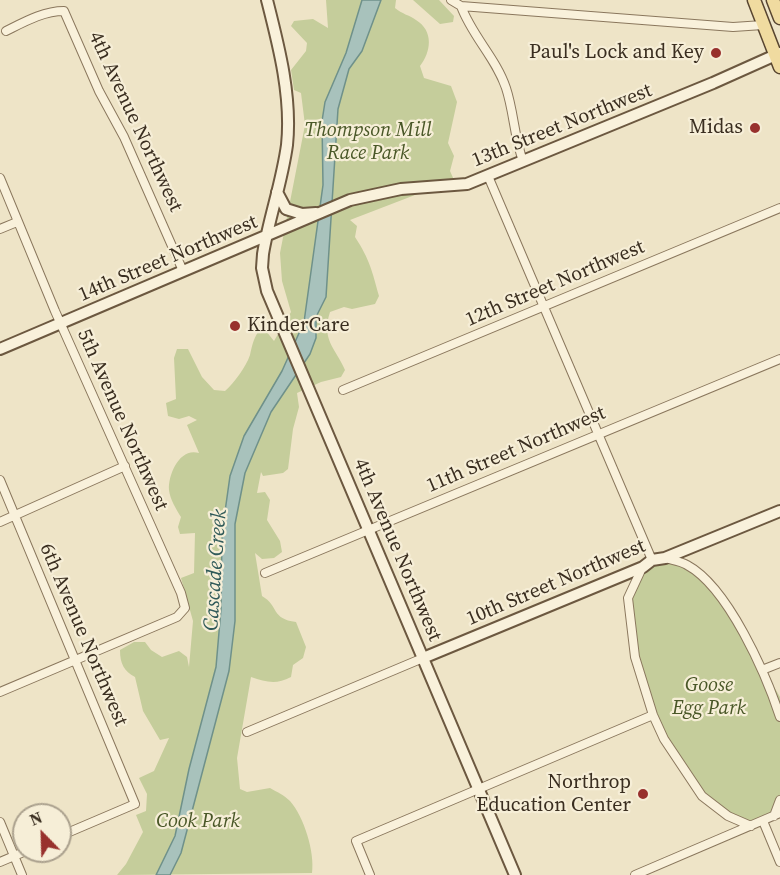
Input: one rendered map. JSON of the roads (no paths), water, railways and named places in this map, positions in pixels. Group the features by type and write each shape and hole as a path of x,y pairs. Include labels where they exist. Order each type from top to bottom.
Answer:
{"main road":[{"path":"754,0 763,26 777,54 780,67"},
{"path":"773,0 780,18"}],"street":[{"name":"4th Avenue Northwest","path":"267,0 284,77 288,124 286,147 262,268 267,291 515,875"},
{"path":"451,0 462,6 733,27 763,26"},
{"path":"462,6 468,24 497,68 506,89 513,130 523,161"},
{"name":"4th Avenue Northwest","path":"6,31 29,19 54,11 64,11 99,91 124,137 183,271"},
{"name":"13th Street Northwest","path":"350,200 400,189 467,184 777,54"},
{"path":"488,176 597,433 647,563 628,598 635,657 653,715 664,739 702,795 728,816 751,826"},
{"name":"5th Avenue Northwest","path":"0,178 61,323 181,593 185,608 177,617 75,660"},
{"path":"277,190 280,203 286,209 302,214 322,213"},
{"name":"14th Street Northwest","path":"0,349 350,200"},
{"name":"12th Street Northwest","path":"343,390 780,208"},
{"path":"0,229 18,222"},
{"name":"11th Street Northwest","path":"265,573 597,433 780,359"},
{"path":"0,522 125,466"},
{"name":"6th Avenue Northwest","path":"0,480 135,804 72,831"},
{"name":"10th Street Northwest","path":"248,732 647,563 665,558 780,511"},
{"path":"665,558 687,564 704,578 740,627 762,670 780,717"},
{"path":"0,692 75,660"},
{"path":"762,670 780,663"},
{"path":"370,875 356,841 653,715"},
{"path":"635,875 777,815 780,800"},
{"path":"763,821 780,862"},
{"path":"0,822 12,851"}],"water":[{"path":"362,0 381,0 362,51 349,69 338,109 326,297 316,317 316,338 310,354 271,412 245,473 235,524 235,621 229,671 181,853 170,875 156,875 175,836 189,769 216,667 221,609 222,533 230,476 244,436 282,371 304,322 323,185 322,121 325,102 346,53"}],"place":[{"name":"Paul's Lock and Key","path":"716,53"},
{"name":"Midas","path":"755,128"},
{"name":"KinderCare","path":"235,326"},
{"name":"Northrop Education Center","path":"643,794"}],"park label":[{"name":"Thompson Mill Race Park","path":"368,142"},
{"name":"Goose Egg Park","path":"709,698"},
{"name":"Cook Park","path":"198,822"}],"water label":[{"name":"Cascade Creek","path":"216,570"}]}
